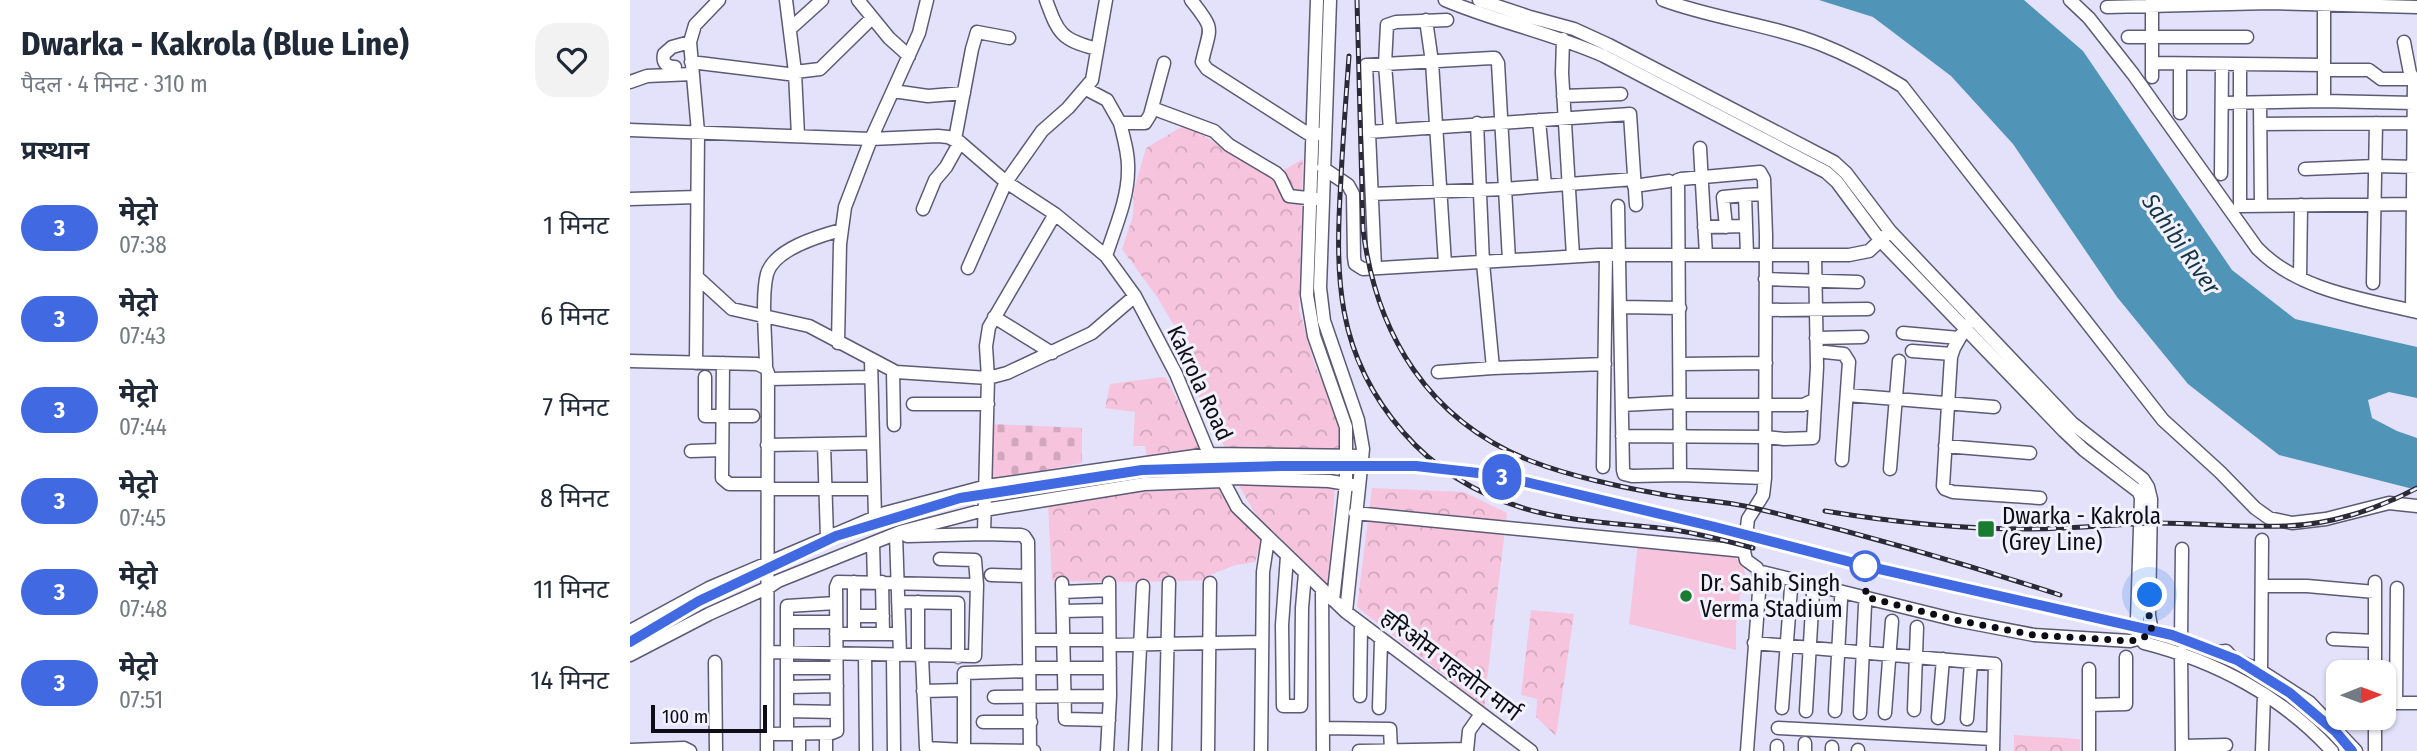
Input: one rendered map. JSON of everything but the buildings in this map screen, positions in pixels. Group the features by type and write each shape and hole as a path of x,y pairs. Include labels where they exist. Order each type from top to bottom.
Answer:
{"street":[{"path":"695,363 698,132 690,42 695,25 719,0"},
{"path":"786,0 796,73 798,136"},
{"path":"791,29 822,0"},
{"path":"858,0 888,38 909,56"},
{"path":"838,343 841,230 849,194 909,56 923,21 927,0"},
{"path":"1046,0 1062,35 1076,44 1097,49"},
{"path":"968,268 1006,182 1042,131 1092,80 1106,0"},
{"path":"1191,0 1209,26 1210,33 1202,62 1206,69 1307,133 1318,134"},
{"path":"1317,0 1318,134 1323,168 1315,199 1321,304 1328,335 1358,420 1362,456 1352,485 1333,600"},
{"path":"1330,0 1315,199 1306,278 1308,308 1314,336 1346,428 1355,513 1346,612"},
{"path":"1445,0 1481,15 1563,39 1604,56 1812,163 1837,182 1885,235 1962,333 2084,450 2139,492 2152,632"},
{"path":"1479,0 1574,29 1819,152 1846,173 1885,235 1973,317 2072,423 2143,479 2151,499 2137,620 2144,643 2226,651 2232,658 2261,671 2309,702 2356,751"},
{"path":"1662,0 1692,11 1820,44 1880,72 1902,86 2163,420 2220,472 2255,509 2269,518 2292,523 2326,519 2389,503 2417,506"},
{"path":"2070,0 2089,18 2133,74 2268,260 2300,278 2349,295 2414,311 2415,79 2410,73 2403,41"},
{"path":"2324,2 2324,101"},
{"path":"2107,7 2152,3 2324,2 2417,7"},
{"path":"2152,3 2152,77"},
{"path":"630,82 646,76 692,68 796,73 820,69 872,18"},
{"path":"1426,20 1432,62 1445,264"},
{"path":"1390,130 1385,64 1387,25 1396,22 1447,20"},
{"path":"922,209 935,180 946,167 957,141 972,49 978,32 1009,38"},
{"path":"2128,37 2248,37"},
{"path":"1563,39 1561,67 1573,256"},
{"path":"676,71 667,65 663,58 666,51 690,42"},
{"path":"1375,268 1366,65 1495,58 1509,260"},
{"path":"1120,123 1145,123 1152,108 1164,63"},
{"path":"2152,63 2369,70 2381,79 2415,79"},
{"path":"2180,64 2180,113"},
{"path":"2221,174 2222,64"},
{"path":"2240,65 2240,206 2415,204"},
{"path":"1086,89 1107,100 1120,123 1128,155 1129,174 1106,256"},
{"path":"893,91 928,96 964,93"},
{"path":"1563,96 1621,94"},
{"path":"2222,103 2414,103"},
{"path":"2260,103 2261,205"},
{"path":"1152,108 1214,131 1229,145 1280,177 1289,196 1315,199"},
{"path":"1368,132 1630,114 1636,205"},
{"path":"1539,120 1545,185"},
{"path":"1477,123 1483,263 1493,368"},
{"path":"2373,283 2375,123"},
{"path":"2260,124 2415,123"},
{"path":"630,130 871,139 938,136 957,141"},
{"name":"Kakrola Road","path":"957,141 1006,182 1055,214 1106,256 1135,296 1176,374 1209,454 1237,507 1346,612"},
{"path":"1700,148 1706,255"},
{"path":"2305,169 2415,167"},
{"path":"1323,168 1351,189 1354,200 1355,264 1359,268 1606,255 1859,254 1869,251 1885,235"},
{"path":"1680,475 1678,180 1760,172 1764,179 1765,478 1763,495 1748,520 1744,551 1746,560 1758,571 1956,620 2034,635 2076,639 2141,639 2152,632"},
{"path":"1720,175 1726,227"},
{"path":"1372,194 1504,189 1569,183 1669,181"},
{"path":"1723,197 1764,194"},
{"path":"1745,195 1747,255"},
{"path":"630,199 698,197"},
{"path":"2300,278 2301,205"},
{"path":"1618,206 1624,474 1765,478"},
{"path":"984,534 988,404 986,335 1055,214"},
{"path":"1704,227 1746,226"},
{"path":"767,751 767,274 771,266 809,238 841,230"},
{"path":"1603,467 1606,255"},
{"path":"1622,436 1813,438 1815,255"},
{"path":"697,277 732,309 809,326 893,371 988,378 1007,373 1091,333 1135,296"},
{"path":"1765,279 1858,282"},
{"path":"1622,307 1680,307"},
{"path":"1766,310 1868,309"},
{"path":"994,317 1052,353"},
{"path":"1973,317 1952,354 1943,486 1953,492 2040,498"},
{"path":"1903,333 1962,333"},
{"path":"1816,338 1862,337"},
{"path":"1912,351 1952,354"},
{"path":"1825,352 1838,352 1848,358 1842,460"},
{"path":"870,360 875,517"},
{"path":"630,361 757,364 768,373 871,377"},
{"path":"1890,469 1899,362"},
{"path":"723,363 722,478 725,483 767,487 874,489"},
{"path":"1680,363 1766,363"},
{"path":"1437,372 1605,365"},
{"path":"893,371 894,425"},
{"path":"705,377 704,415 753,416"},
{"path":"1847,395 1994,407"},
{"path":"1622,405 1803,405 1814,400"},
{"path":"913,404 988,404"},
{"path":"767,445 873,443"},
{"path":"824,444 827,538"},
{"path":"1945,446 2030,453"},
{"path":"691,451 722,450"},
{"path":"630,631 709,588 875,517 984,487 1209,454 1362,456"},
{"path":"630,655 778,581 896,535 984,510 1144,484 1223,481 1233,478 1289,479 1352,485"},
{"path":"1355,513 1744,551"},
{"path":"896,535 1024,536 1028,542 1032,751 926,748 918,602"},
{"path":"894,751 896,655 899,634 896,535"},
{"path":"1261,751 1263,572 1268,539"},
{"path":"2261,671 2262,540"},
{"path":"873,543 883,634"},
{"path":"2182,549 2182,748 2226,745"},
{"path":"1287,556 1282,625 1283,706 1301,706 1305,573"},
{"path":"768,652 973,657 976,654 975,559 940,559"},
{"path":"1747,751 1760,579 1758,571"},
{"path":"990,575 1028,576"},
{"path":"854,582 854,634"},
{"path":"767,734 836,731 836,584 897,582 977,585"},
{"path":"1164,751 1169,583"},
{"path":"1208,751 1210,583"},
{"path":"1135,751 1143,586"},
{"path":"2262,586 2375,587 2375,660"},
{"path":"1107,751 1109,720 1110,696 1109,587 1063,587 1066,720 1109,720"},
{"path":"2393,660 2397,587"},
{"path":"1782,708 1791,588"},
{"path":"1322,590 1323,751"},
{"path":"1806,711 1813,592"},
{"path":"1835,711 1842,599"},
{"path":"898,602 958,603 958,657"},
{"path":"799,751 787,711 787,608 790,604 836,603"},
{"path":"1860,713 1866,605"},
{"path":"1063,611 1109,610"},
{"name":"हरिओम गहलोत मार्ग","path":"1346,612 1531,751"},
{"path":"854,617 883,616"},
{"path":"787,621 836,628 854,634 899,634"},
{"path":"1885,713 1892,621"},
{"path":"1360,696 1361,624"},
{"path":"1914,710 1917,627"},
{"path":"2152,632 2241,678 2315,732 2332,751"},
{"path":"2333,639 2375,641"},
{"path":"1029,640 1140,645 1262,642"},
{"path":"1379,708 1381,640"},
{"path":"1754,643 1996,664 1993,745 1778,728"},
{"path":"865,654 866,751"},
{"path":"2089,705 2126,704 2126,657"},
{"path":"1938,719 1942,659"},
{"path":"715,662 716,751"},
{"path":"1967,719 1971,662"},
{"path":"788,668 836,668"},
{"path":"964,750 965,672 1110,668"},
{"path":"2089,669 2089,751"},
{"path":"787,687 837,686"},
{"path":"923,691 964,690"},
{"path":"2262,751 2264,695"},
{"path":"994,697 1110,696"},
{"path":"2396,703 2417,703"},
{"path":"787,711 837,712"},
{"path":"1359,751 1467,750 1469,732 1481,714"},
{"path":"983,722 1031,722"},
{"path":"1323,728 1390,729 1391,750"},
{"path":"2375,730 2375,751"},
{"path":"826,733 826,751"},
{"path":"632,750 687,748 690,751"}],"green space":[{"path":"1185,125 1273,176 1303,159 1299,309 1315,366 1341,431 1340,451 1226,450 1167,336 1178,332 1157,297 1122,249 1133,216 1134,190 1146,148"},
{"path":"1166,378 1203,450 1147,457 1145,446 1133,446 1135,412 1105,408 1110,384"},
{"path":"992,424 1082,428 1082,463 991,481"},
{"path":"1220,484 1237,514 1262,540 1255,562 1236,565 1207,576 1214,580 1052,581 1048,504 1151,487"},
{"path":"1238,484 1335,485 1328,590 1263,527"},
{"path":"1372,488 1464,492 1507,513 1485,707 1357,607"},
{"name":"Dr. Sahib Singh Verma Stadium","path":"1638,543 1728,552 1737,559 1746,575 1748,593 1740,594 1736,650 1629,624"},
{"path":"1531,610 1574,614 1556,736 1536,717 1537,699 1521,695"},
{"path":"2014,735 2080,739 2080,751 2014,751"}],"water":[{"name":"Sahibi River","path":"1819,0 2024,0 2083,51 2232,270 2295,319 2417,347 2417,398 2389,392 2368,400 2372,418 2417,438 2417,490 2279,455 2188,384 2117,297 2013,144 1951,76 1873,17"}],"railway":[{"path":"1357,0 1363,229 1370,268 1380,304 1395,338 1414,370 1436,398 1464,423 1495,444 1563,472 1632,489 1721,502 1793,518 1908,548 2060,595"},
{"path":"1349,56 1339,214 1340,281 1344,312 1364,373 1381,403 1403,432 1429,458 1458,479 1473,488 1523,508 1579,520 1685,532 1753,548"},
{"path":"630,642 699,601 836,536 960,498 1141,469 1416,466 1496,475 1865,566 2172,635 2237,660 2290,693 2336,731 2352,751"},
{"path":"1825,511 1925,524 2001,529 2148,523 2285,526 2336,519 2386,503 2417,488"}],"metro line":[{"name":"3","path":"630,642 699,601 836,536 960,498 1142,470 1416,466 1496,475 1866,566 2172,635 2237,660 2290,693 2336,732 2352,751"}],"place":[{"name":"Dwarka - Kakrola (Grey Line)","path":"1986,529"},
{"name":"Dr. Sahib Singh Verma Stadium","path":"1686,596"}],"route":[{"path":"1865,566 1866,597 1956,620 2034,635 2076,639 2141,639 2152,632 2150,595"}]}
